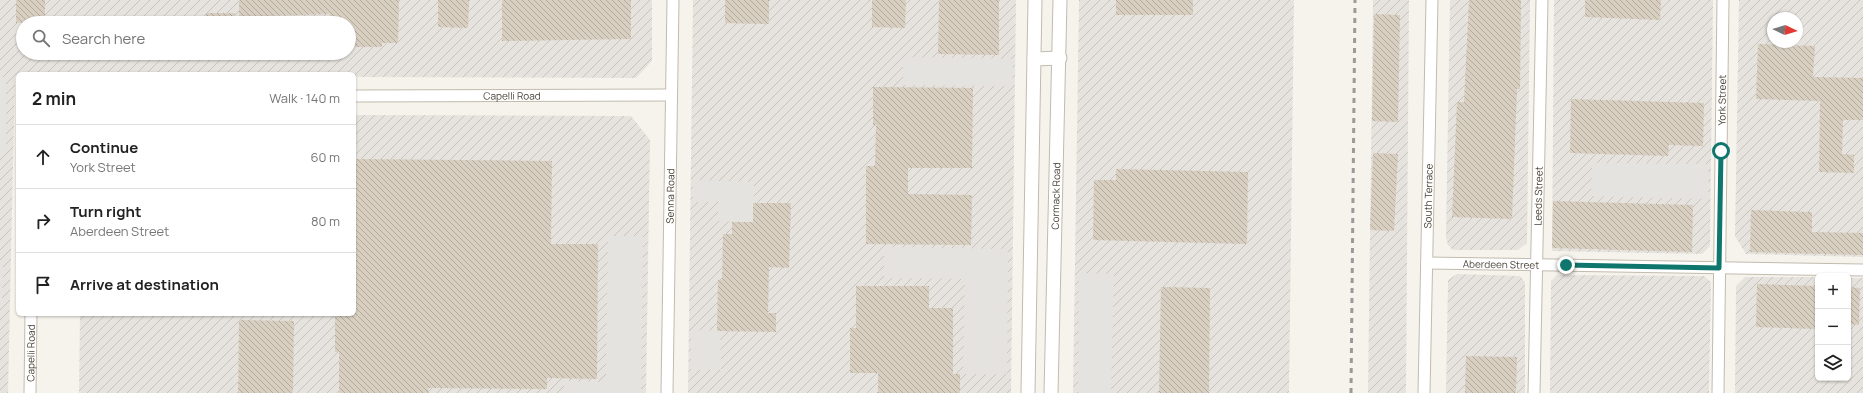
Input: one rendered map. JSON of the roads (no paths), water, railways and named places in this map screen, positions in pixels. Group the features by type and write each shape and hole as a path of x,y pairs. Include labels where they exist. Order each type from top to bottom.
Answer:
{"street":[{"name":"Senna Road","path":"667,393 670,95 673,0"},
{"path":"1028,393 1035,0"},
{"name":"Cormack Road","path":"1051,393 1060,58 1060,0"},
{"name":"South Terrace","path":"1424,393 1432,0"},
{"name":"Leeds Street","path":"1534,393 1535,265 1542,0"},
{"name":"York Street","path":"1718,393 1723,0"},
{"path":"1034,59 1060,58"},
{"name":"Capelli Road","path":"356,96 670,95"},
{"name":"Aberdeen Street","path":"1427,263 1863,270"},
{"name":"Capelli Road","path":"30,393 31,316"}],"railway":[{"path":"1351,393 1355,0"}]}
